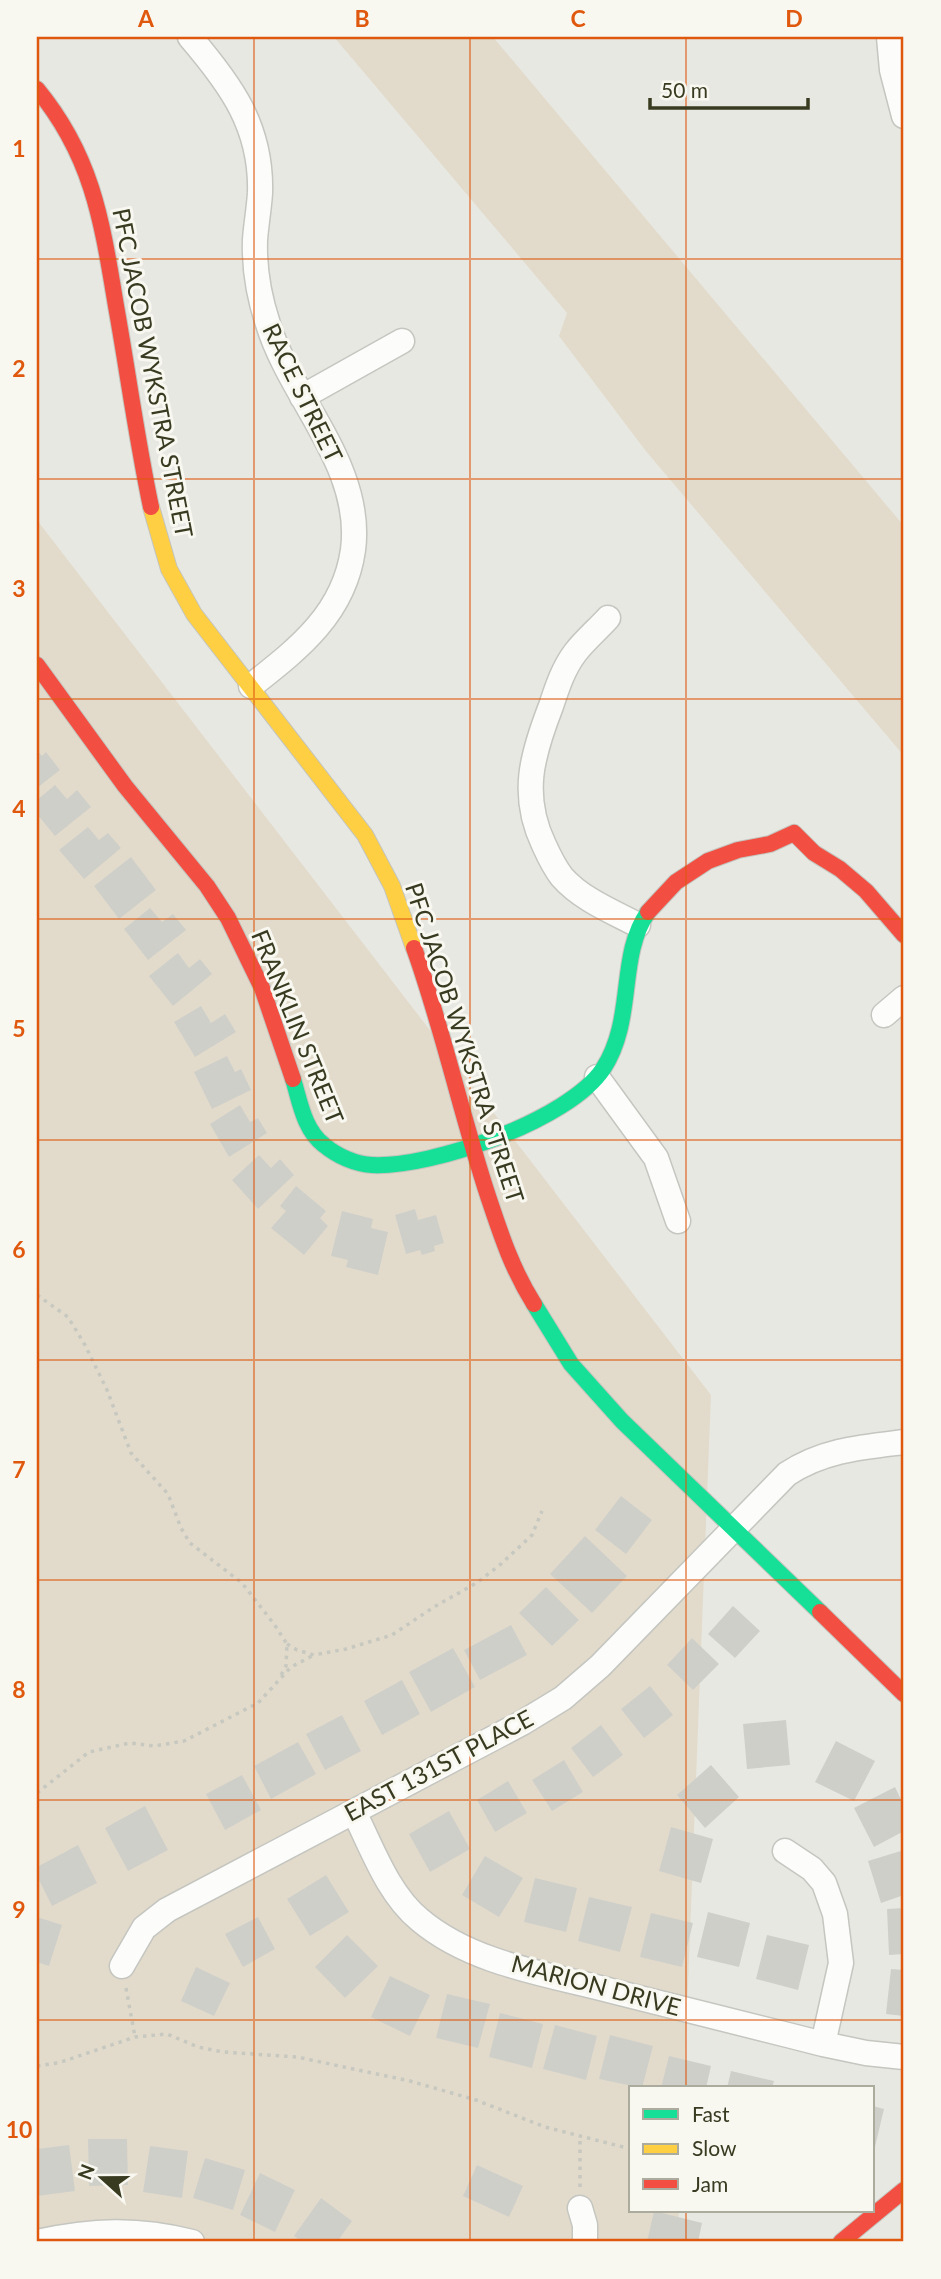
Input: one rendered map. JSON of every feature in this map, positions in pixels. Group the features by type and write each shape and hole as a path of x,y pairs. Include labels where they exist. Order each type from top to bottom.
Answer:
{"street":[{"name":"RACE STREET","path":"190,37 233,90 253,137 259,166 256,268 260,298 269,328 345,483 353,524 353,550 345,584 328,616 293,653 251,686"},
{"path":"889,37 892,70 904,116"},
{"name":"PFC JACOB WYKSTRA STREET","path":"37,89 74,139 97,204 150,505 169,569 194,614 365,835 392,887 425,978 471,1144 517,1277 571,1364 622,1421 904,1694"},
{"path":"302,397 402,341"},
{"path":"608,618 575,653 564,670 532,761 531,809 537,832 552,863 563,878 607,909 638,925"},
{"name":"FRANKLIN STREET","path":"37,665 125,786 207,886 228,918 262,988 311,1133 323,1146 351,1161 372,1165 404,1163 471,1144 538,1120 568,1101 597,1077"},
{"path":"678,1221 656,1158 597,1077 617,1040 626,1004 631,950 638,925 670,887 704,863 737,850 769,844 794,833 814,853 840,869 866,891 904,935"},
{"path":"884,1015 904,998"},
{"name":"EAST 131ST PLACE","path":"122,1966 135,1940 155,1918 522,1723 563,1698 600,1666 769,1490 800,1465 845,1449 904,1442"},
{"name":"MARION DRIVE","path":"354,1812 385,1873 407,1907 442,1937 470,1952 823,2044 904,2057"},
{"path":"785,1851 812,1869 824,1883 835,1914 841,1962 823,2044"},
{"path":"841,2242 904,2190"},
{"path":"580,2208 585,2225 585,2242"},
{"path":"37,2242 82,2233 119,2230 192,2242"}],"path":[{"path":"37,1295 68,1318 99,1371 131,1452 168,1494 190,1543 242,1583 287,1644 314,1655"},
{"path":"37,1793 89,1752 130,1742 154,1746 184,1741 258,1703 291,1667 314,1655 346,1649 392,1635 478,1581 532,1535 542,1511"},
{"path":"280,1677 286,1666 287,1644"},
{"path":"122,1966 135,2037"},
{"path":"37,2066 58,2063 135,2037 167,2034 198,2047 223,2052 297,2057 410,2081 476,2101 545,2127 629,2149"},
{"path":"580,2136 580,2208"}],"shaded area":[{"path":"334,37 493,37 904,526 904,756 645,450 559,336 567,313"},
{"path":"37,520 711,1395 684,2086 629,2086 629,2212 679,2212 678,2242 37,2242"}],"building":[{"path":"37,750 42,756 46,752 60,770 37,788"},
{"path":"55,785 67,799 77,790 91,807 55,836 37,814 37,800"},
{"path":"88,827 99,840 108,833 121,848 84,879 59,850"},
{"path":"131,857 156,890 119,919 94,886"},
{"path":"150,908 162,922 173,914 186,930 148,960 124,929"},
{"path":"178,953 189,968 200,959 212,974 173,1006 149,976"},
{"path":"201,1006 211,1023 225,1014 236,1032 195,1057 174,1022"},
{"path":"227,1056 235,1072 241,1069 251,1090 212,1109 194,1072"},
{"path":"240,1105 250,1122 258,1118 267,1133 229,1157 210,1124"},
{"path":"259,1155 271,1168 280,1159 294,1175 258,1209 232,1180"},
{"path":"296,1186 326,1211 320,1218 328,1226 304,1255 271,1228 286,1211 280,1206"},
{"path":"415,1209 418,1220 436,1215 444,1243 434,1246 435,1251 422,1255 420,1250 406,1254 395,1215"},
{"path":"342,1211 373,1219 371,1228 388,1232 378,1275 346,1267 348,1260 331,1256"},
{"path":"621,1496 652,1520 626,1554 595,1530"},
{"path":"585,1536 627,1576 592,1613 550,1574"},
{"path":"546,1587 579,1620 552,1646 519,1613"},
{"path":"733,1606 760,1631 735,1658 708,1634"},
{"path":"511,1625 527,1655 480,1680 464,1650"},
{"path":"692,1638 719,1664 693,1690 667,1665"},
{"path":"453,1648 475,1687 431,1712 409,1672"},
{"path":"402,1680 420,1714 382,1735 364,1701"},
{"path":"650,1686 673,1715 644,1738 621,1709"},
{"path":"342,1715 361,1751 325,1770 306,1734"},
{"path":"786,1720 790,1765 747,1769 743,1724"},
{"path":"601,1725 623,1755 593,1777 571,1748"},
{"path":"836,1741 875,1761 854,1801 815,1782"},
{"path":"298,1742 316,1774 271,1799 254,1766"},
{"path":"564,1760 583,1792 552,1811 532,1780"},
{"path":"711,1765 739,1797 705,1828 677,1795"},
{"path":"242,1775 261,1810 225,1830 206,1794"},
{"path":"508,1781 527,1813 495,1832 477,1800"},
{"path":"895,1787 904,1806 904,1831 874,1847 854,1808"},
{"path":"145,1806 168,1850 128,1871 105,1828"},
{"path":"449,1811 470,1849 430,1872 409,1834"},
{"path":"671,1827 713,1839 701,1883 659,1871"},
{"path":"78,1845 97,1883 52,1906 37,1876 37,1867"},
{"path":"904,1850 904,1895 881,1903 868,1861"},
{"path":"485,1856 523,1878 499,1917 462,1895"},
{"path":"326,1875 349,1912 310,1936 287,1899"},
{"path":"535,1878 577,1888 566,1932 524,1922"},
{"path":"589,1897 632,1907 620,1952 578,1941"},
{"path":"904,1908 904,1954 889,1955 887,1909"},
{"path":"708,1912 750,1923 739,1967 697,1957"},
{"path":"651,1913 693,1923 682,1967 640,1957"},
{"path":"37,1917 62,1925 49,1966 37,1962"},
{"path":"258,1917 275,1949 243,1967 225,1934"},
{"path":"347,1935 378,1966 345,1998 315,1967"},
{"path":"767,1935 809,1945 798,1990 756,1979"},
{"path":"196,1967 230,1983 214,2016 181,2001"},
{"path":"891,1969 904,1970 904,2016 886,2014"},
{"path":"390,1976 430,1995 410,2036 371,2017"},
{"path":"447,1994 490,2004 478,2048 436,2038"},
{"path":"500,2013 543,2024 532,2068 489,2057"},
{"path":"555,2025 597,2036 586,2080 543,2069"},
{"path":"610,2035 653,2046 643,2086 599,2079"},
{"path":"669,2056 711,2066 706,2086 662,2086"},
{"path":"731,2071 774,2081 773,2086 727,2086"},
{"path":"874,2106 884,2109 874,2151"},
{"path":"88,2139 127,2139 128,2185 89,2186"},
{"path":"69,2145 75,2191 37,2196 37,2149"},
{"path":"150,2146 188,2151 182,2198 143,2192"},
{"path":"205,2158 245,2170 233,2210 193,2198"},
{"path":"477,2165 523,2186 509,2217 463,2196"},
{"path":"260,2173 295,2190 275,2232 240,2215"},
{"path":"321,2198 352,2221 337,2242 303,2242 294,2236"},
{"path":"654,2212 702,2223 698,2242 647,2242"}],"traffic: fast":[{"path":"293,1079 304,1115 317,1139 340,1156 366,1164 398,1164 429,1158 497,1137 531,1123 586,1088 603,1069 620,1029 633,948 648,912"},
{"path":"534,1304 571,1364 622,1421 820,1612"}],"traffic: slow":[{"path":"151,507 169,569 194,614 365,835 392,886 414,948"}],"traffic: jam":[{"path":"37,89 71,140 83,165 100,218 151,507"},
{"path":"37,665 125,786 207,886 228,918 262,988 293,1079"},
{"path":"648,912 676,882 708,861 738,850 770,844 794,833 814,853 840,869 866,891 904,935"},
{"path":"414,948 502,1238 534,1304"},
{"path":"820,1612 904,1694"},
{"path":"841,2242 904,2190"}]}
